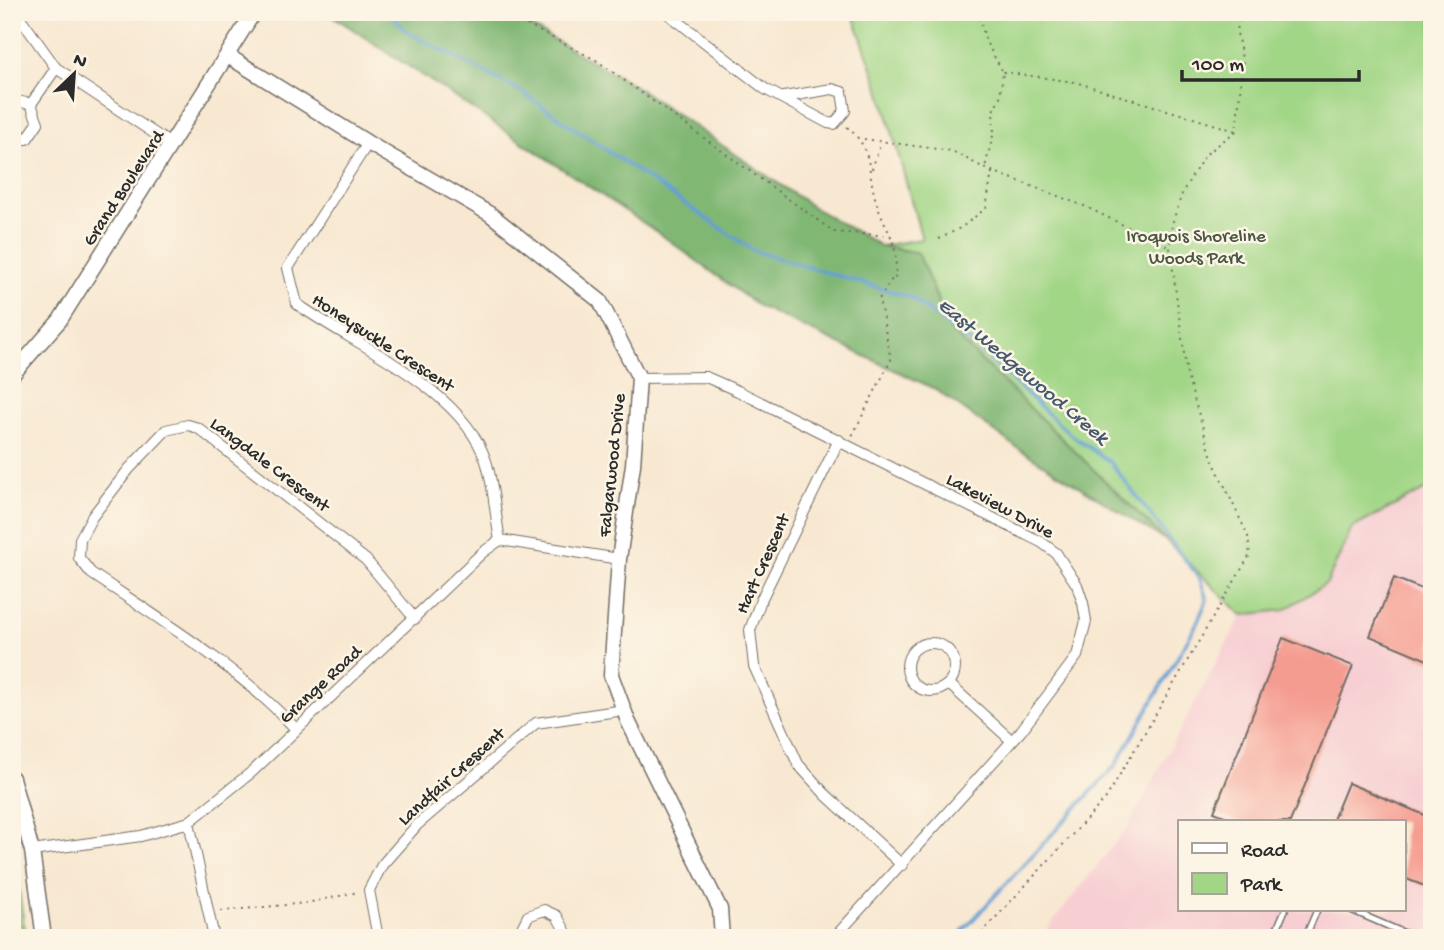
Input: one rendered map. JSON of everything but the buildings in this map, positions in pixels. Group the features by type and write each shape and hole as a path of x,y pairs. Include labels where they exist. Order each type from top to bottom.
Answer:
{"street":[{"path":"17,12 55,68 172,145"},
{"name":"Grand Boulevard","path":"12,374 60,320 254,12"},
{"path":"666,12 765,89 828,123 834,124 845,111 842,92 832,89 784,97"},
{"name":"Falgarwood Drive","path":"228,56 368,143 490,214 600,301 639,378 633,466 619,559 611,675 624,710 720,909 722,938"},
{"path":"31,104 55,68"},
{"path":"12,100 31,104 38,116 36,129 27,139 12,140"},
{"name":"Honeysuckle Crescent","path":"368,143 288,268 297,304 341,330 454,408 469,427 486,461 500,540"},
{"name":"Lakeview Drive","path":"639,378 706,377 839,440 1041,542 1056,553 1077,585 1086,621 1077,656 1055,689 902,865 834,938"},
{"name":"Langdale Crescent","path":"295,728 270,701 222,662 91,572 79,558 79,539 92,517 129,469 166,430 188,425 198,428 366,560 415,619"},
{"name":"Hart Crescent","path":"839,440 761,600 750,630 754,666 798,764 825,794 902,865"},
{"path":"500,540 619,559"},
{"name":"Grange Road","path":"32,852 141,836 189,822 253,771 295,728 415,619 482,553 500,540"},
{"path":"930,642 946,647 952,653 956,668 949,684 928,691 914,683 909,677 907,662 915,648 930,642"},
{"path":"949,684 1012,741"},
{"name":"Landfair Crescent","path":"369,890 382,865 417,825 536,723 624,710"},
{"path":"12,778 17,808 32,852 44,938"},
{"path":"189,822 214,938"},
{"path":"369,890 378,938"},
{"path":"517,938 528,916 544,910 557,916 569,938"}],"lane":[{"path":"1273,938 1284,912"},
{"path":"1305,938 1317,912"},
{"path":"1356,912 1416,938"}],"path":[{"path":"502,12 596,60 834,232 893,236"},
{"path":"974,12 981,23 986,42 1003,72 1000,97 993,111 994,132 984,167"},
{"path":"978,938 1106,798 1216,610 1241,575 1250,555 1248,536 1213,461 1187,376 1170,248 1172,224 1183,191 1205,155 1236,131 1242,64 1237,33 1239,12"},
{"path":"1003,72 1074,82 1236,131"},
{"path":"838,119 861,138 952,151 984,167 1084,206 1170,248"},
{"path":"839,440 852,436 891,360 879,299 892,279 895,280 898,255 893,236 876,202 871,170 861,138"},
{"path":"871,170 881,142"},
{"path":"939,239 962,227 986,208 992,170"},
{"path":"12,869 26,867"},
{"path":"208,912 307,903 369,890"}],"shaded area":[{"path":"1432,487 1432,938 1040,938 1127,828 1242,615 1284,610 1327,583 1352,528"}],"green space":[{"path":"327,12 505,12 629,82 816,209 881,246 918,253 950,330 1168,542 1016,447 935,389 758,306 663,236"},
{"name":"Iroquois Shoreline Woods Park","path":"852,12 1432,12 1432,486 1352,528 1327,583 1284,610 1242,615 950,330 918,253 881,246 922,239 882,96"},
{"path":"12,846 26,938 12,938"}],"waterway":[{"name":"East Wedgewood Creek","path":"389,12 407,32 517,89 754,251 910,297 974,345 1070,434 1111,463 1200,579 1207,600 1196,625 1116,765 956,938"}]}
